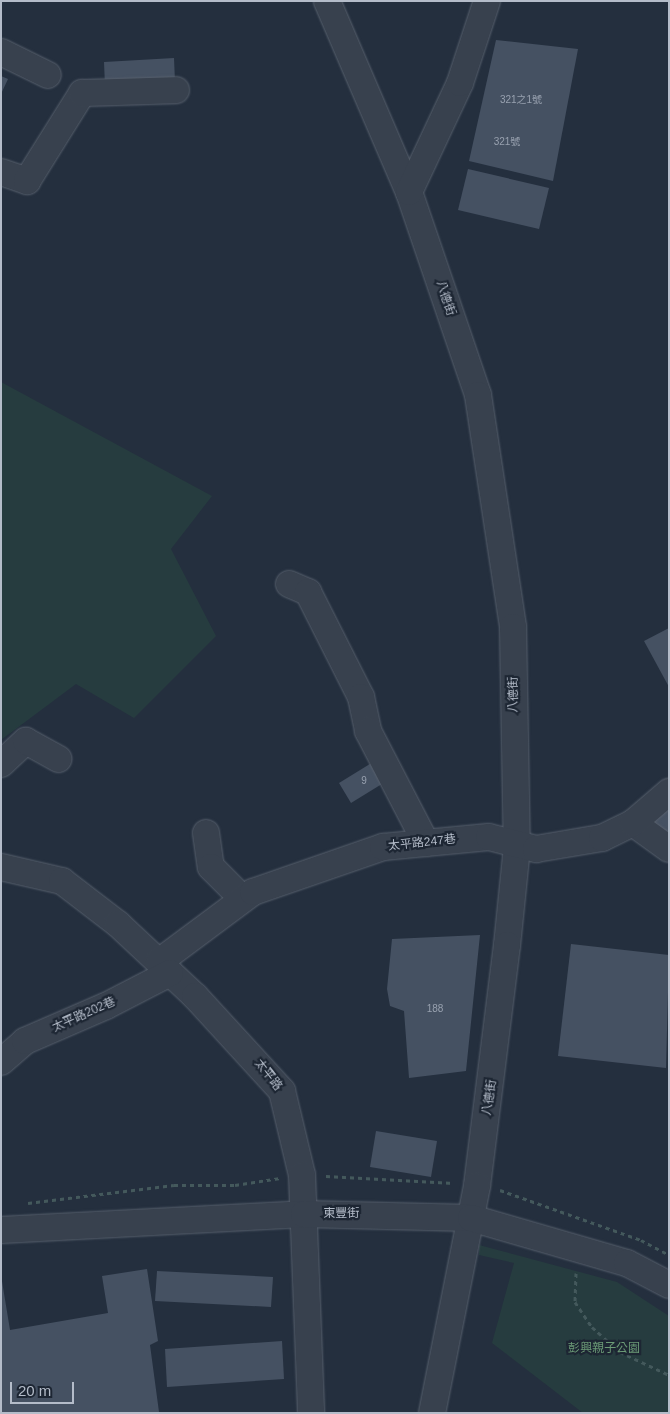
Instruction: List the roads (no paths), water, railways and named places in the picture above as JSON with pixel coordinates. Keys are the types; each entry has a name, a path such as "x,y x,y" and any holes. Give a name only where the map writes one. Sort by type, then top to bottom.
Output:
{"street":[{"name":"八德街","path":"327,1 409,192 478,395 513,627 517,846 490,1096 471,1218 432,1413"},
{"path":"409,192 460,83 488,1"},
{"path":"1,52 48,76"},
{"path":"1,172 27,181 82,93 176,90"},
{"path":"289,584 308,592 362,697 368,731 426,843"},
{"path":"1,764 26,741 58,759"},
{"name":"太平路247巷","path":"165,968 253,892 383,847 489,837 517,846 536,848 602,838 633,823 669,792"},
{"path":"633,823 669,849"},
{"path":"206,833 211,867 243,899"},
{"name":"太平路","path":"1,867 62,882 118,924 252,1054 282,1091 302,1175 311,1413"},
{"name":"太平路202巷","path":"1,1062 25,1040 106,1006 165,968"},
{"name":"東豐街","path":"1,1230 304,1214 471,1218 627,1263 669,1284"}],"park label":[{"name":"彭興親子公園","path":"604,1349"}]}
